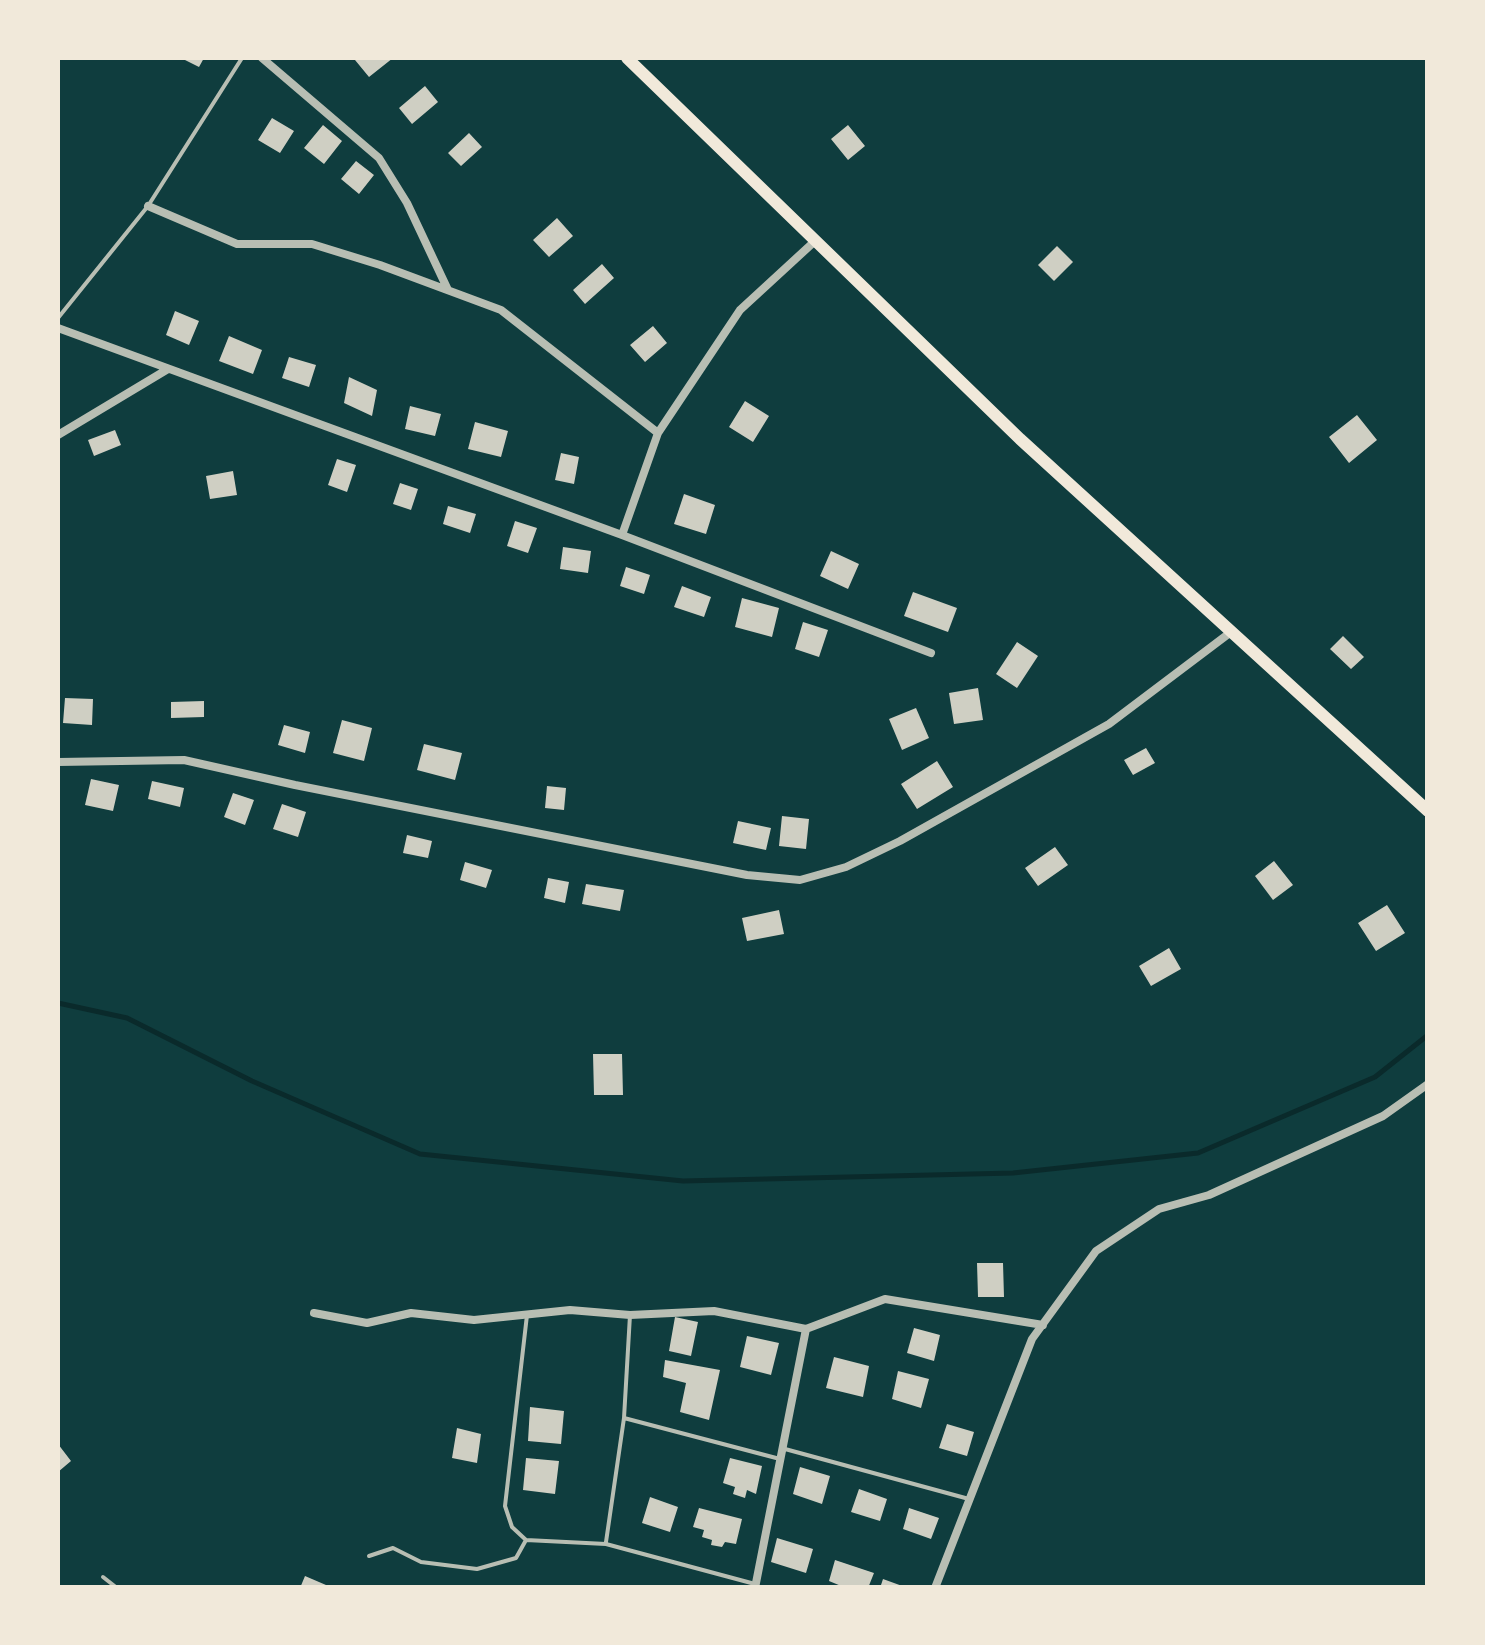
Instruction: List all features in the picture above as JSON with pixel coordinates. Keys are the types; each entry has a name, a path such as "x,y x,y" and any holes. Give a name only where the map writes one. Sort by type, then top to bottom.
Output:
{"main road":[{"path":"627,58 1020,439 1428,811"}],"street":[{"path":"262,58 379,158 407,203 448,290"},
{"path":"148,206 237,244 312,244 502,310 658,433"},
{"path":"622,534 658,433 740,310 815,241"},
{"path":"58,328 622,534 931,652"},
{"path":"58,435 168,370"},
{"path":"58,762 184,760 295,786 746,875 800,880 846,867 900,841 1110,724 1231,632"},
{"path":"935,1588 1032,1340 1096,1251 1158,1209 1210,1195 1383,1116 1428,1084"},
{"path":"314,1313 367,1324 411,1313 474,1320 570,1310 630,1315 714,1310 806,1329 885,1299 1043,1324"},
{"path":"755,1586 806,1329"}],"lane":[{"path":"58,318 148,206 242,58"},
{"path":"528,1315 505,1506 512,1527 526,1540 606,1544 755,1586"},
{"path":"606,1544 624,1418 630,1315"},
{"path":"624,1418 780,1460"},
{"path":"782,1448 969,1499"},
{"path":"369,1556 393,1548 421,1562 477,1569 516,1558 526,1540"},
{"path":"102,1577 117,1588"}],"building":[{"path":"181,58 204,58 199,67"},
{"path":"393,58 369,77 355,60"},
{"path":"425,86 438,102 412,124 399,108"},
{"path":"272,118 294,131 280,153 258,140"},
{"path":"323,125 342,141 324,164 304,148"},
{"path":"848,125 865,146 848,160 831,139"},
{"path":"469,133 482,147 461,166 448,153"},
{"path":"356,161 374,175 359,194 341,179"},
{"path":"557,218 573,236 549,257 533,240"},
{"path":"1057,246 1073,262 1054,281 1038,265"},
{"path":"602,264 614,278 585,304 573,290"},
{"path":"175,311 199,321 189,345 166,335"},
{"path":"653,326 667,343 645,362 630,345"},
{"path":"229,336 262,350 253,374 219,361"},
{"path":"289,357 316,365 309,387 282,378"},
{"path":"349,377 377,390 372,416 344,403"},
{"path":"745,401 769,416 753,442 729,427"},
{"path":"410,406 441,414 435,436 405,429"},
{"path":"1357,415 1377,440 1349,463 1329,437"},
{"path":"475,422 508,431 501,457 468,449"},
{"path":"115,430 121,445 94,456 88,440"},
{"path":"561,453 579,457 574,484 555,480"},
{"path":"337,459 356,465 347,492 328,485"},
{"path":"233,471 237,495 210,499 206,476"},
{"path":"400,483 418,489 411,510 393,504"},
{"path":"684,494 715,505 706,534 674,524"},
{"path":"448,506 476,514 470,533 443,524"},
{"path":"515,521 537,528 528,553 507,546"},
{"path":"563,547 591,551 588,573 560,569"},
{"path":"831,551 859,564 848,589 820,576"},
{"path":"626,567 650,575 644,594 620,586"},
{"path":"682,586 711,597 704,617 674,607"},
{"path":"913,592 957,608 948,632 904,616"},
{"path":"742,598 779,608 772,637 735,627"},
{"path":"803,622 828,630 819,657 795,649"},
{"path":"1343,636 1364,657 1351,669 1330,649"},
{"path":"1017,642 1038,656 1017,688 996,674"},
{"path":"978,688 983,720 954,724 949,693"},
{"path":"65,698 93,699 92,725 63,723"},
{"path":"204,701 204,717 171,718 171,702"},
{"path":"916,708 929,738 902,750 889,719"},
{"path":"342,720 372,728 364,761 333,753"},
{"path":"284,725 310,732 305,753 278,745"},
{"path":"424,744 462,753 455,780 417,770"},
{"path":"1146,748 1155,763 1133,775 1124,760"},
{"path":"937,761 953,787 917,809 901,784"},
{"path":"91,779 119,785 113,811 85,805"},
{"path":"152,781 184,788 180,807 148,799"},
{"path":"547,786 566,788 564,810 545,808"},
{"path":"233,793 254,800 245,825 224,817"},
{"path":"282,804 306,812 298,837 273,829"},
{"path":"782,816 809,819 806,849 779,846"},
{"path":"738,821 771,828 766,850 733,843"},
{"path":"407,835 432,841 428,858 403,853"},
{"path":"1055,847 1068,865 1038,886 1025,868"},
{"path":"1274,861 1293,885 1273,900 1255,876"},
{"path":"465,862 492,870 486,888 460,880"},
{"path":"548,878 569,882 565,903 544,898"},
{"path":"586,884 624,890 620,911 582,904"},
{"path":"1387,905 1405,933 1376,951 1358,923"},
{"path":"779,910 784,934 747,941 742,918"},
{"path":"1169,948 1181,969 1151,986 1139,966"},
{"path":"593,1054 622,1054 623,1095 594,1095"},
{"path":"977,1263 1003,1263 1004,1297 978,1297"},
{"path":"675,1317 698,1322 691,1356 669,1351"},
{"path":"914,1328 940,1335 934,1361 907,1353"},
{"path":"747,1336 779,1343 771,1375 740,1367"},
{"path":"834,1357 869,1366 863,1397 826,1388"},
{"path":"665,1360 720,1370 709,1420 680,1412 686,1383 663,1377"},
{"path":"898,1371 929,1379 921,1408 892,1399"},
{"path":"530,1407 564,1411 561,1444 528,1441"},
{"path":"947,1424 974,1432 967,1456 939,1448"},
{"path":"457,1428 481,1434 477,1463 452,1458"},
{"path":"58,1444 71,1461 58,1472"},
{"path":"526,1458 559,1461 555,1494 523,1490"},
{"path":"730,1458 762,1466 756,1494 747,1490 745,1498 733,1494 735,1487 723,1483"},
{"path":"800,1467 830,1476 822,1504 793,1494"},
{"path":"859,1489 887,1499 880,1521 851,1512"},
{"path":"650,1497 678,1507 670,1532 642,1523"},
{"path":"699,1508 742,1519 736,1544 711,1545 712,1540 702,1537 704,1530 693,1527"},
{"path":"909,1508 939,1518 931,1539 903,1529"},
{"path":"777,1538 813,1549 806,1573 771,1562"},
{"path":"835,1560 874,1573 868,1588 846,1588 829,1581"},
{"path":"305,1576 326,1585 325,1588 300,1588"},
{"path":"883,1579 905,1587 905,1588 880,1588"}],"waterway":[{"path":"58,1003 127,1018 252,1081 420,1154 683,1181 1013,1173 1198,1153 1375,1077 1428,1035"}]}
